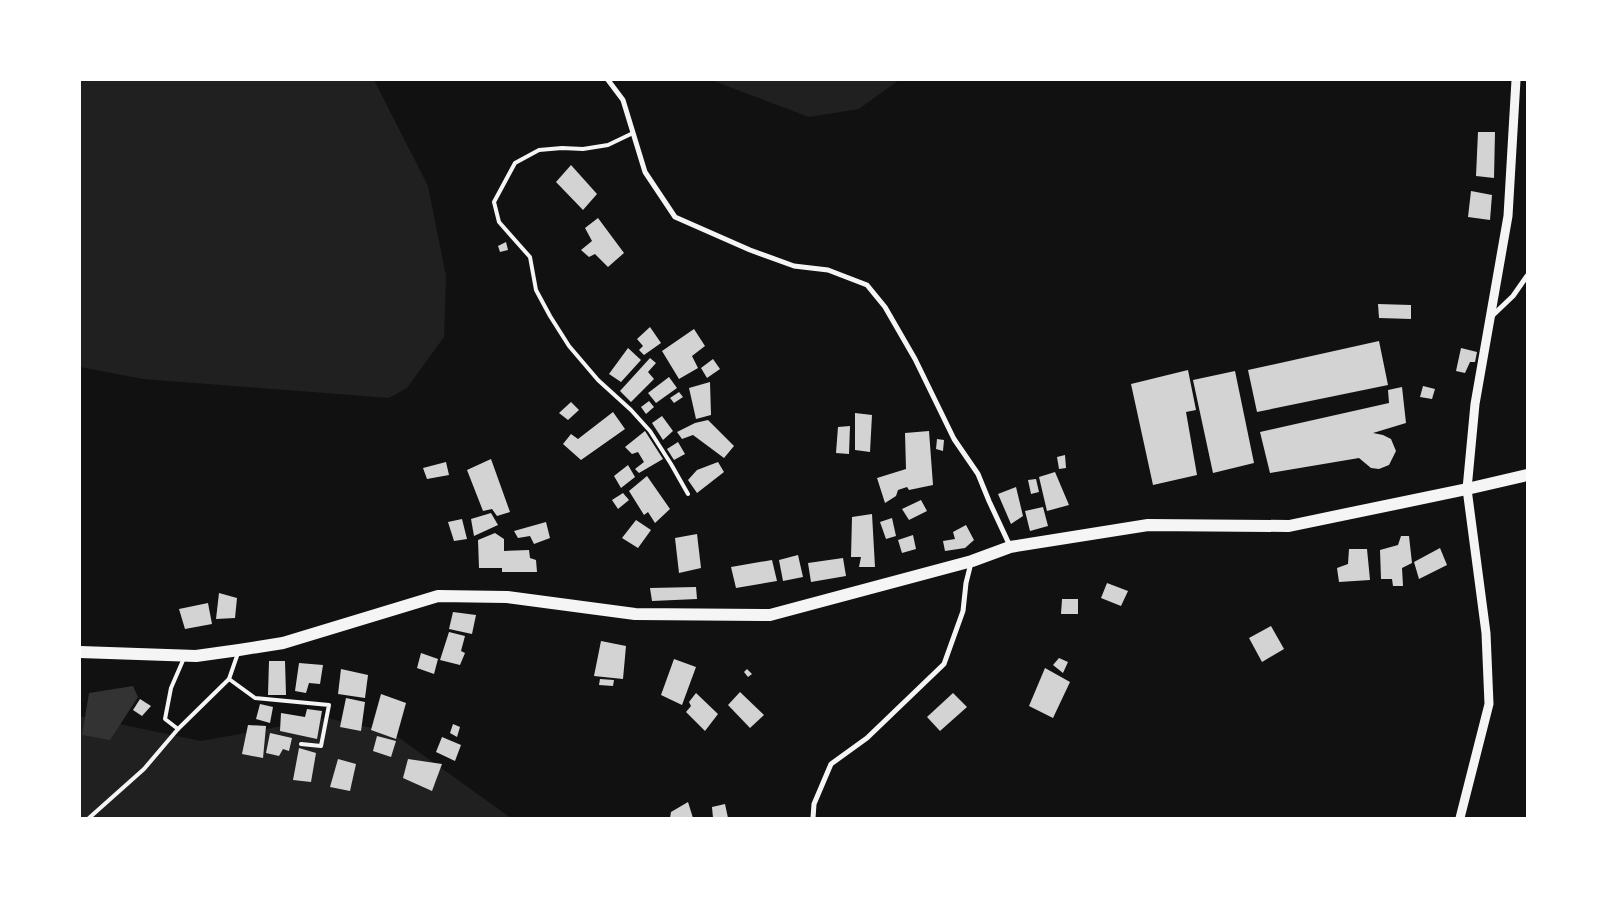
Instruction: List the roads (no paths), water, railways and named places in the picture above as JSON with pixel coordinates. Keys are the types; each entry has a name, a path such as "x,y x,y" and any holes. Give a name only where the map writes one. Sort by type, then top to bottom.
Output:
{"main road":[{"path":"80,652 196,656 239,650 283,643 438,596 507,597 635,614 770,615 972,561 1010,547 1148,525 1289,526 1527,475"}],"street":[{"path":"608,80 623,100 644,172 675,217 776,260 794,266 828,270 867,285 885,307 915,359 954,439 978,474 1010,547"},
{"path":"1460,818 1489,704 1486,633 1467,489 1475,404 1508,216 1516,80"},
{"path":"1489,319 1512,296 1527,276"},
{"path":"813,818 814,804 831,764 867,738 944,664 963,611 966,583 972,561"}],"lane":[{"path":"632,133 608,145 583,149 539,150 516,163 494,202 499,222 530,257 536,290 569,346 598,380 650,431 688,494"},
{"path":"89,818 144,770 178,729 229,679 239,650"},
{"path":"178,729 165,719 172,688 185,656"},
{"path":"229,679 255,698 329,705 321,746 301,744"}]}
